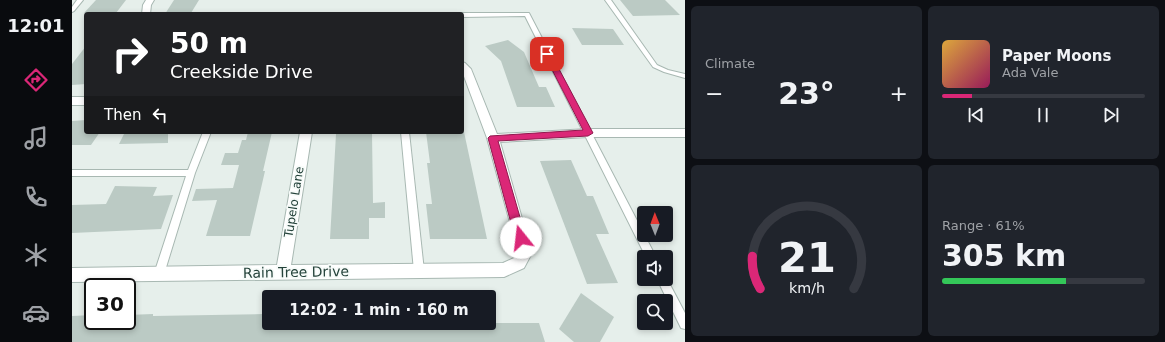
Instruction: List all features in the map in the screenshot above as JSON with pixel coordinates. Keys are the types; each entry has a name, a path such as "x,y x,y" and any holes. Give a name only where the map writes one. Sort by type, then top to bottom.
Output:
{"street":[{"path":"146,12 147,5 150,0"},
{"path":"464,67 493,138 588,133 685,133"},
{"path":"72,101 84,101"},
{"name":"Tupelo Lane","path":"283,273 306,134"},
{"name":"Rain Tree Drive","path":"72,275 504,270 519,264 525,253 493,138"}],"lane":[{"path":"72,10 80,0"},
{"path":"608,0 655,66 666,71 685,76"},
{"path":"464,15 527,14 647,250"},
{"path":"159,274 191,173 206,134"},
{"path":"405,134 419,270"},
{"path":"72,173 191,173"},
{"path":"666,286 685,324"}],"building":[{"path":"96,0 126,0 117,12 85,12"},
{"path":"174,0 199,0 192,12 166,12"},
{"path":"620,0 665,0 680,15 633,16"},
{"path":"572,28 613,29 624,45 582,45"},
{"path":"508,40 524,52 539,87 546,87 555,107 517,107 501,61 485,46"},
{"path":"84,49 84,84 72,85 72,64"},
{"path":"84,120 84,134 99,134 91,145 72,145 72,121"},
{"path":"464,132 487,239 430,239 426,204 432,204 427,163 430,163 426,134 464,134"},
{"path":"124,134 168,134 168,143 119,144"},
{"path":"248,134 272,134 263,171 265,171 250,236 206,236 217,200 192,201 196,189 233,188 239,165 221,165 225,153 238,153 242,140 246,140"},
{"path":"336,134 372,134 373,203 385,202 385,218 369,218 369,239 330,239"},
{"path":"571,160 587,196 593,196 609,234 596,234 618,283 587,284 540,161"},
{"path":"115,186 157,187 153,196 173,195 161,229 72,233 72,205 106,204"},
{"path":"581,293 614,317 600,342 574,342 559,329"},
{"path":"153,314 153,316 262,314 262,330 496,330 496,323 539,323 545,342 72,342 72,316 84,315 84,330 136,330 136,315"}],"route":[{"path":"521,238 493,138 588,133 547,54"}]}
